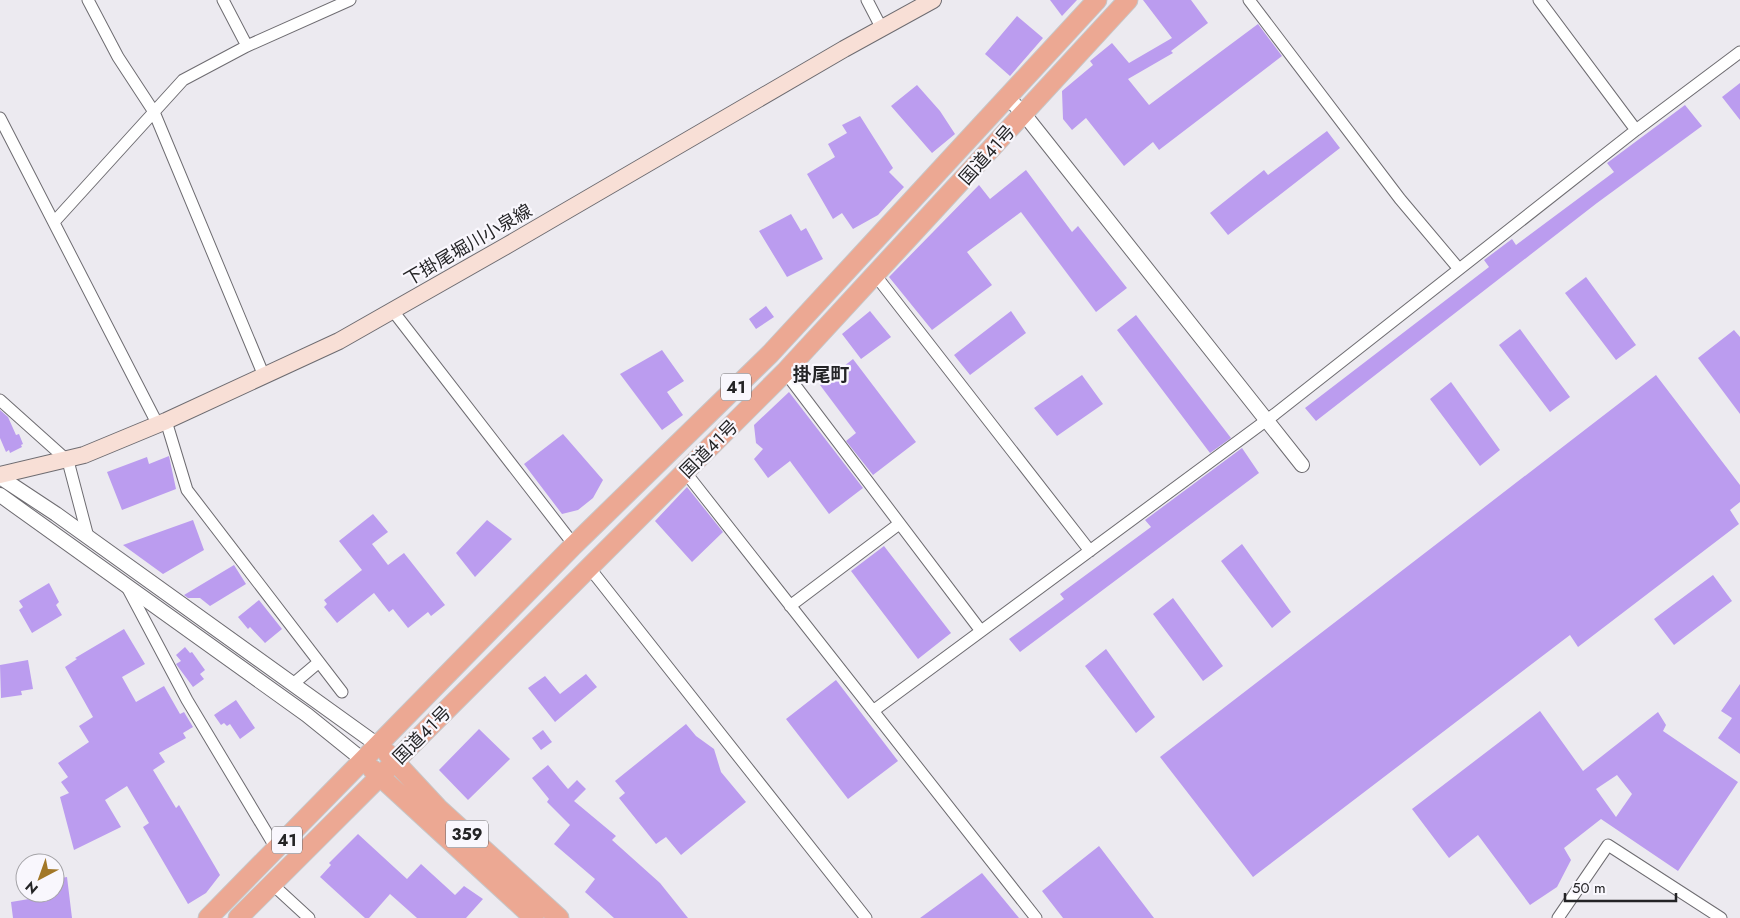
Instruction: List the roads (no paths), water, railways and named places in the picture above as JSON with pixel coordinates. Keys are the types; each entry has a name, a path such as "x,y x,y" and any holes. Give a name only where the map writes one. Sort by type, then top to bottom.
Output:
{"highway":[{"name":"国道41号","path":"364,762 574,545 770,354 1097,0"},
{"name":"国道41号","path":"380,778 588,566 686,473 785,372 876,276 1128,0"},
{"name":"359","path":"379,746 438,808 559,918"},
{"name":"359","path":"364,762 534,918"},
{"name":"41","path":"208,918 364,762"},
{"name":"41","path":"238,918 380,778"}],"main road":[{"name":"下掛尾堀川小泉線","path":"0,476 68,460 162,423 339,341 881,27 933,0"}],"street":[{"path":"88,0 118,57 154,112 264,376"},
{"path":"223,0 247,46"},
{"path":"54,222 183,80 247,46 350,0"},
{"path":"867,0 881,27"},
{"path":"1249,0 1400,199 1460,269"},
{"path":"1539,0 1636,130"},
{"path":"873,711 1268,420 1636,130 1740,52"},
{"path":"1007,97 1024,114 1302,465"},
{"path":"0,118 162,423 187,490 342,692"},
{"path":"876,276 1090,551"},
{"path":"393,311 574,545"},
{"path":"785,372 981,631"},
{"path":"0,400 68,460 88,537"},
{"path":"686,473 1036,918"},
{"path":"0,476 379,746"},
{"path":"0,495 307,715 364,762"},
{"path":"790,606 899,524"},
{"path":"588,566 866,918"},
{"path":"127,587 187,700 277,850"},
{"path":"293,684 319,662"},
{"path":"1558,918 1608,844 1721,918"},
{"path":"272,884 309,918"}],"district":[{"name":"掛尾町","path":"821,374"}]}
